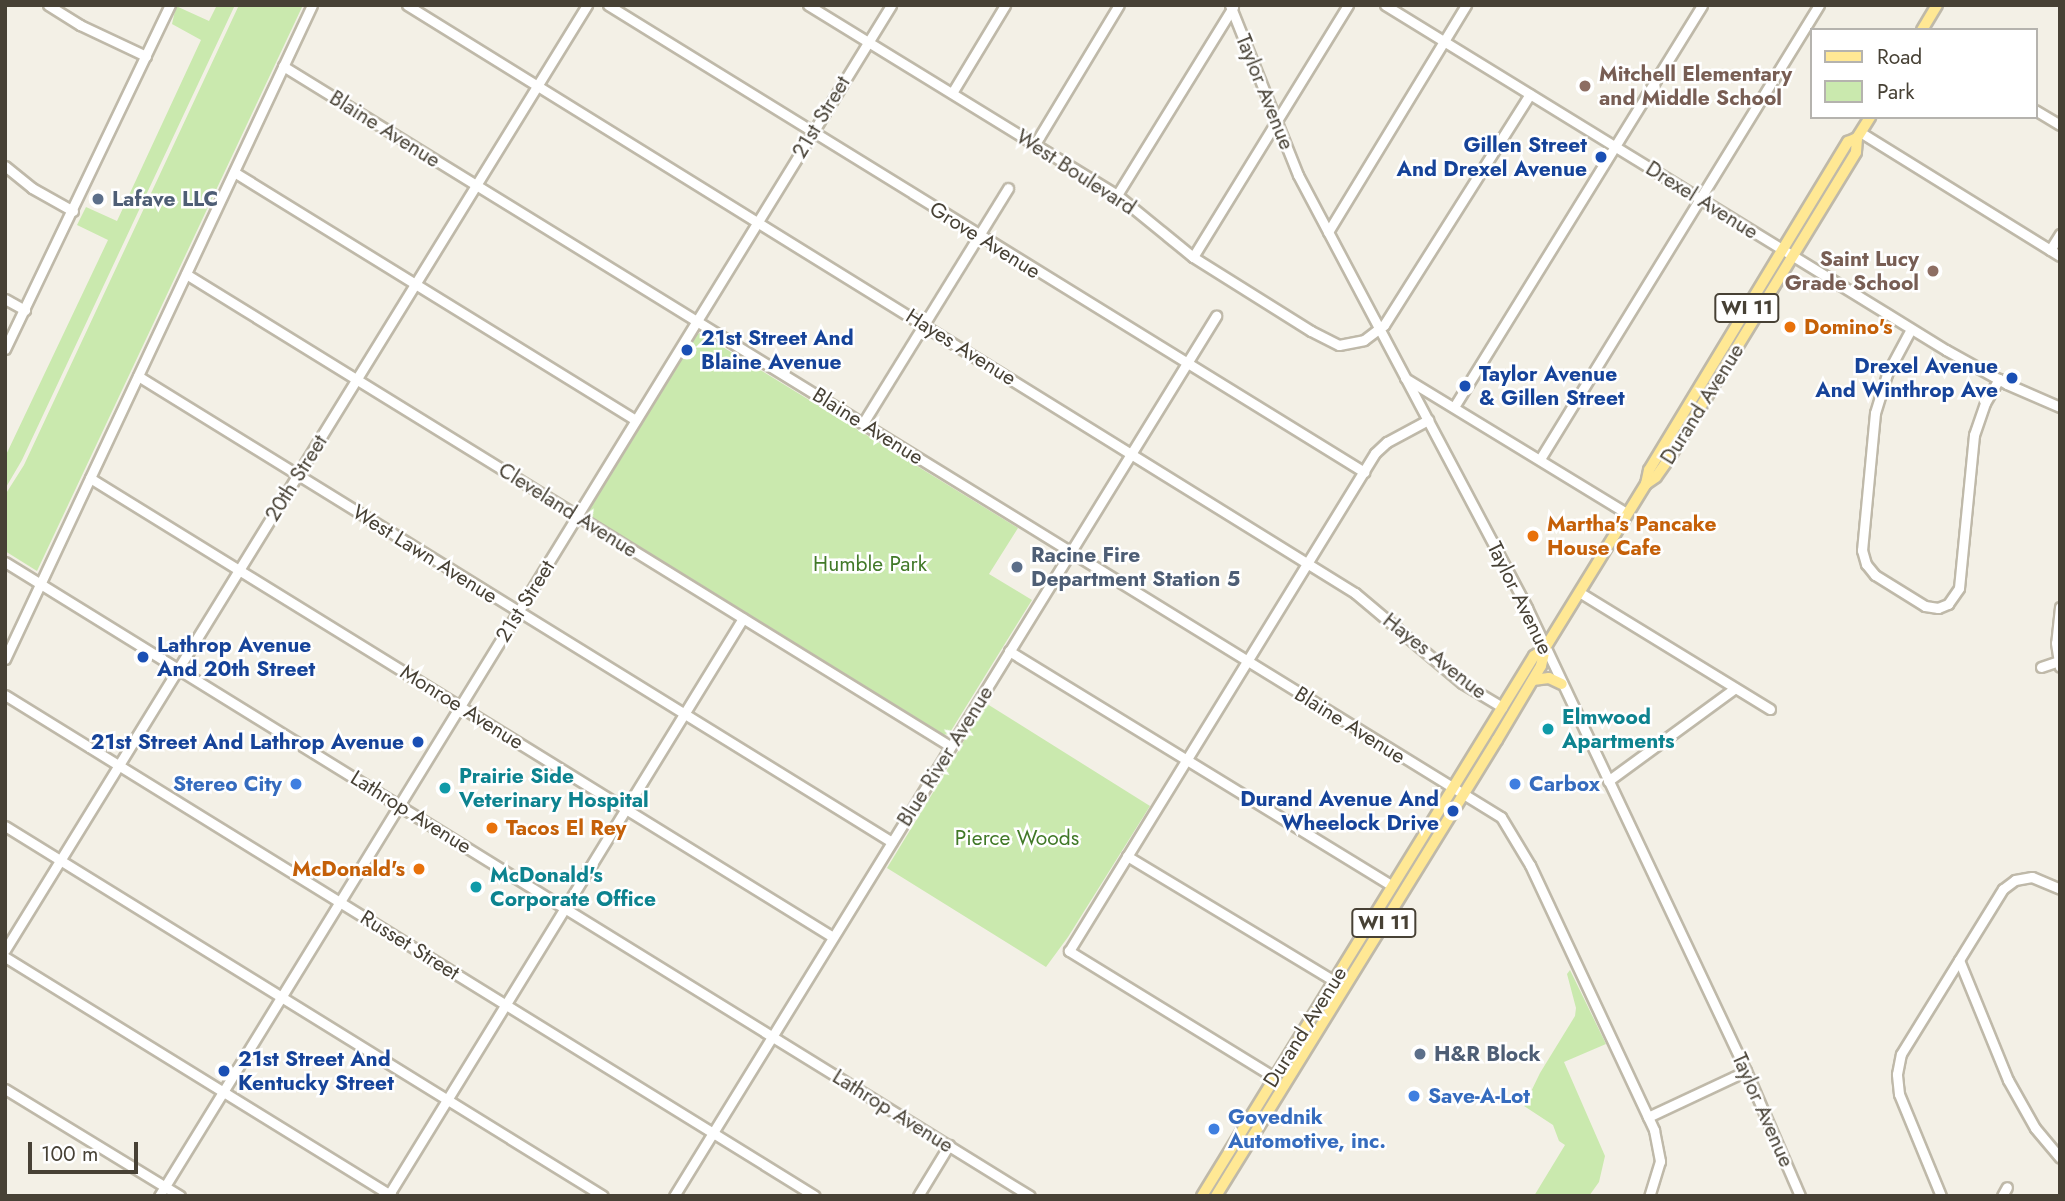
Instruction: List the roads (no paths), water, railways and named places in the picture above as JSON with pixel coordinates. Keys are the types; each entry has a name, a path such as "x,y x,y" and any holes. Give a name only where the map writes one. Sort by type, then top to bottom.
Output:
{"main road":[{"path":"1923,28 1937,5"},
{"name":"Durand Avenue","path":"1216,1196 1533,680 1541,666 1545,648 1626,513 1646,484 1656,477 1670,457 1787,253 1857,149 1859,135 1869,119"},
{"name":"Durand Avenue","path":"1202,1196 1502,707 1534,656 1545,648"},
{"path":"1533,680 1549,678 1562,684"}],"street":[{"path":"48,5 80,25 146,56"},
{"path":"5,349 74,211 170,5"},
{"path":"5,659 312,5"},
{"name":"Hayes Avenue","path":"407,5 1356,593 1462,683 1502,707"},
{"name":"20th Street","path":"5,950 587,5"},
{"name":"Grove Avenue","path":"608,5 976,235 1364,472"},
{"name":"West Boulevard","path":"808,5 1117,195 1193,257 1330,342 1352,344 1378,331"},
{"name":"21st Street","path":"159,1196 891,5"},
{"path":"952,93 1005,5"},
{"path":"1035,144 1119,5"},
{"path":"1193,257 1348,5"},
{"name":"Drexel Avenue","path":"1385,5 1911,329 1999,379 2060,407"},
{"path":"1328,232 1466,5"},
{"path":"1454,407 1702,5"},
{"path":"1540,459 1819,5"},
{"path":"1117,195 1232,6"},
{"name":"Taylor Avenue","path":"1232,6 1298,175 1378,331 1500,555 1746,1071 1800,1196"},
{"name":"Blaine Avenue","path":"283,66 1501,817 1515,837 1658,1142 1660,1161 1649,1196"},
{"path":"1378,331 1530,94"},
{"path":"2037,111 2060,125"},
{"path":"1859,135 2060,256"},
{"path":"5,166 32,188 74,211"},
{"path":"233,172 636,420"},
{"path":"863,423 1007,188"},
{"path":"2050,250 2060,234"},
{"name":"Cleveland Avenue","path":"186,274 950,746"},
{"path":"5,299 24,310"},
{"name":"Blue River Avenue","path":"674,1196 1216,316"},
{"path":"1911,329 1887,374 1875,413 1862,550 1871,571 1921,604 1938,608 1951,602 1959,588 1974,435 1985,403 1999,379"},
{"name":"West Lawn Avenue","path":"138,376 892,842"},
{"path":"1404,377 1626,513"},
{"path":"1274,1077 1069,951 1364,472 1381,447 1428,420"},
{"name":"Monroe Avenue","path":"90,478 833,937"},
{"name":"Lathrop Avenue","path":"5,562 1030,1196"},
{"path":"1579,592 1770,709"},
{"path":"2041,667 2059,664 2060,607"},
{"path":"5,957 389,1195 743,618"},
{"path":"1009,651 1392,886"},
{"path":"1608,781 1735,688"},
{"name":"Russet Street","path":"5,695 815,1196"},
{"path":"5,826 603,1196"},
{"path":"1127,856 1334,981"},
{"path":"1941,1196 1899,1094 1896,1074 1905,1048 2003,889 2015,880 2040,878 2060,889"},
{"path":"1959,960 2008,1080 2035,1128 2060,1158"},
{"path":"1648,1117 1746,1071"},
{"path":"5,1089 180,1196"},
{"path":"918,1196 949,1145"}],"place":[{"name":"Mitchell Elementary and Middle School","path":"1585,86"},
{"name":"Gillen Street And Drexel Avenue","path":"1601,157"},
{"name":"Lafave LLC","path":"98,199"},
{"name":"Saint Lucy Grade School","path":"1933,271"},
{"name":"Domino's","path":"1790,327"},
{"name":"21st Street And Blaine Avenue","path":"687,350"},
{"name":"Drexel Avenue And Winthrop Ave","path":"2012,378"},
{"name":"Taylor Avenue & Gillen Street","path":"1465,386"},
{"name":"Martha's Pancake House Cafe","path":"1533,536"},
{"name":"Racine Fire Department Station 5","path":"1017,567"},
{"name":"Lathrop Avenue And 20th Street","path":"143,657"},
{"name":"Elmwood Apartments","path":"1548,729"},
{"name":"21st Street And Lathrop Avenue","path":"418,742"},
{"name":"Stereo City","path":"296,784"},
{"name":"Carbox","path":"1515,784"},
{"name":"Prairie Side Veterinary Hospital","path":"445,788"},
{"name":"Durand Avenue And Wheelock Drive","path":"1453,811"},
{"name":"Tacos El Rey","path":"492,828"},
{"name":"McDonald's","path":"419,869"},
{"name":"McDonald's Corporate Office","path":"476,887"},
{"name":"H&R Block","path":"1420,1054"},
{"name":"21st Street And Kentucky Street","path":"224,1071"},
{"name":"Save-A-Lot","path":"1414,1096"},
{"name":"Govednik Automotive, inc.","path":"1214,1129"}],"park label":[{"name":"Humble Park","path":"870,564"},
{"name":"Pierce Woods","path":"1017,838"}]}
